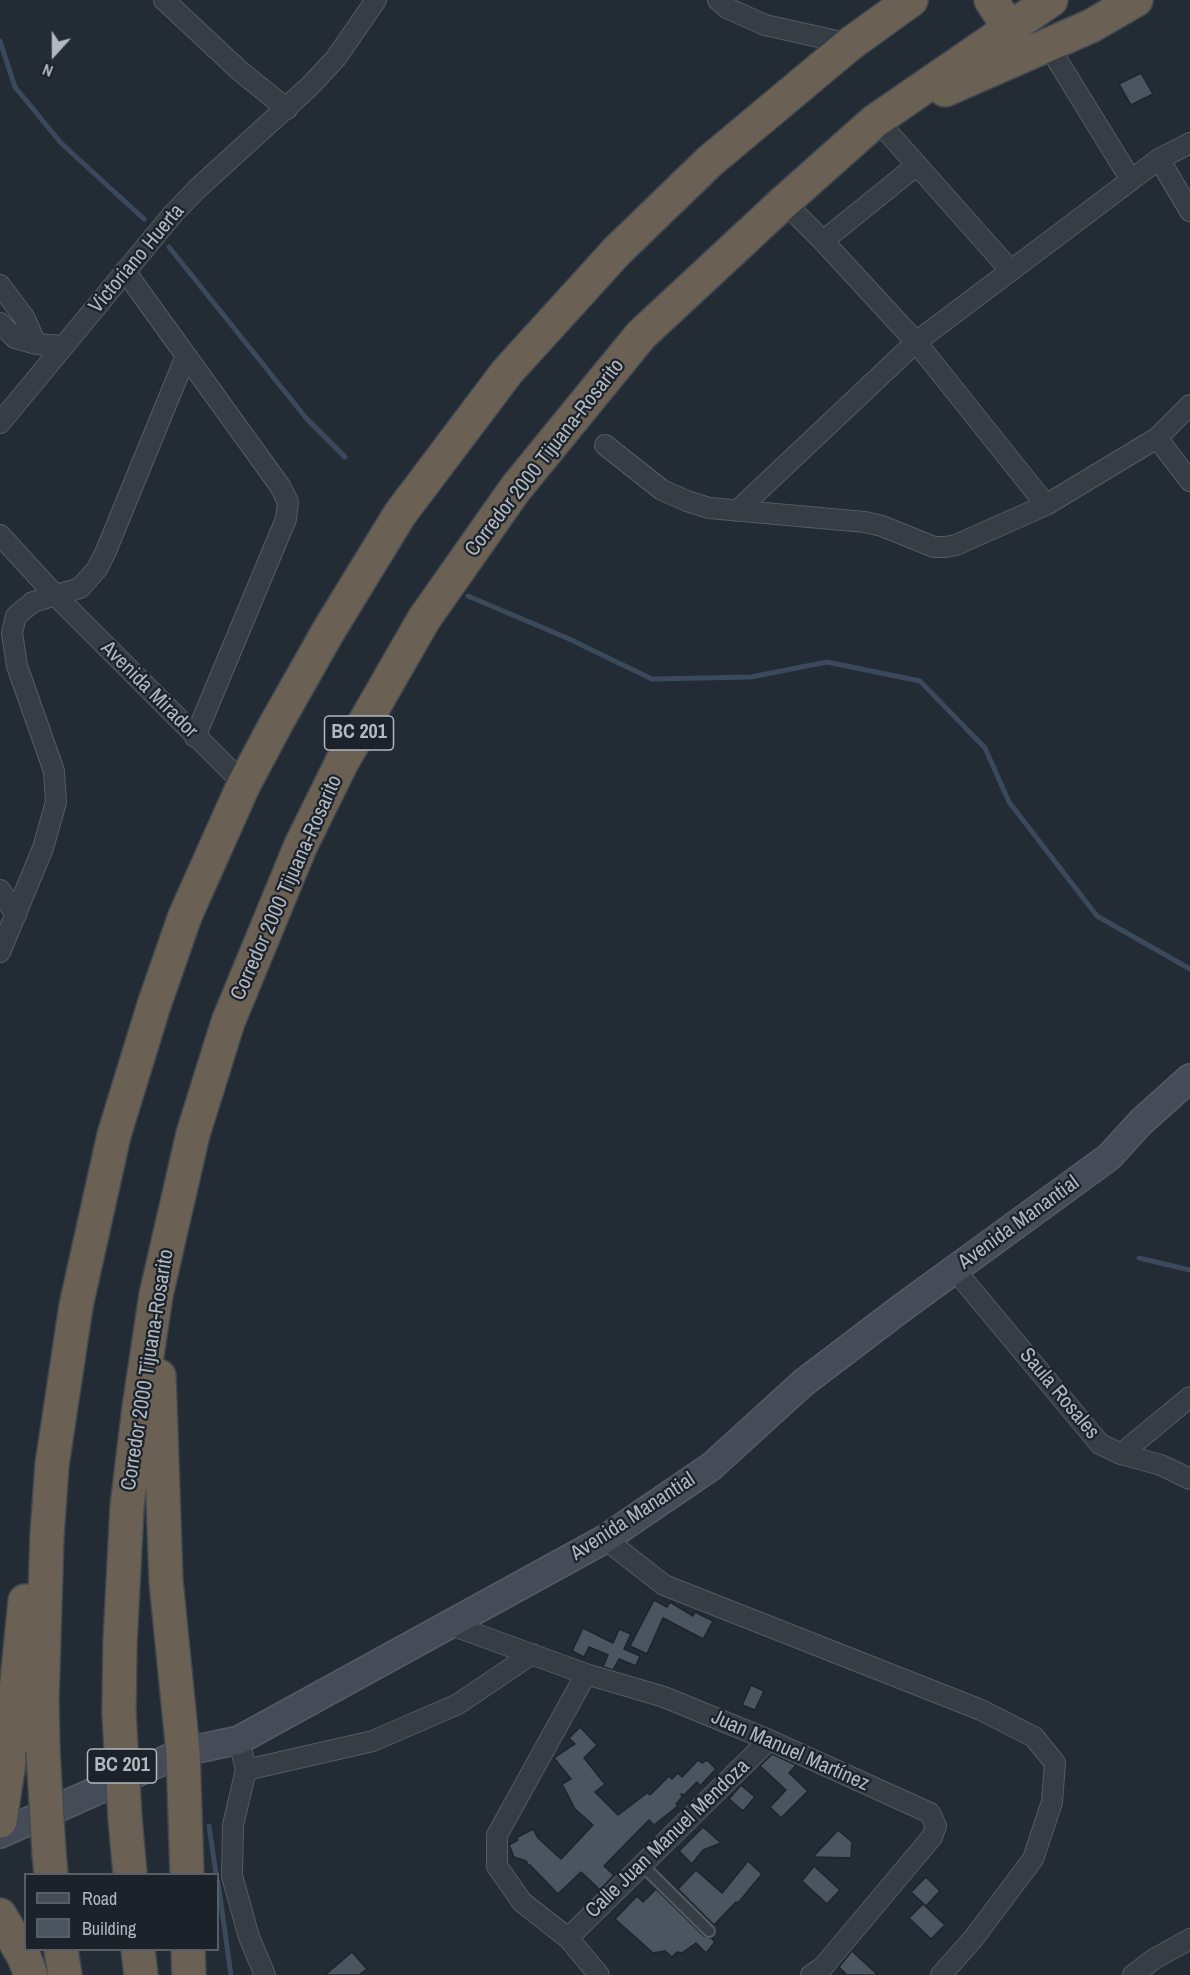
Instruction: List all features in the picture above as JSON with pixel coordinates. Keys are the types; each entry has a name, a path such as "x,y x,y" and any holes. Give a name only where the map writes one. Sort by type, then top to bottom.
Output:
{"highway":[{"path":"0,1821 9,1762 28,1572 52,1464 76,1306 114,1135 154,1005 185,916 244,784 329,630 400,514 507,372 618,251 710,161 850,44 910,0"},
{"path":"991,0 1009,28"},
{"name":"Corredor 2000 Tijuana-Rosarito","path":"130,1873 119,1713 120,1643 127,1507 156,1295 193,1134 228,1023 301,845 342,762 424,619 516,488 641,335 784,202 876,121 1052,0"},
{"path":"876,121 1091,26 1136,0"},
{"path":"156,1295 166,1581 183,1752 187,1873"},
{"path":"50,1864 42,1700 52,1464"},
{"path":"0,1915 24,1957 31,1975"},
{"path":"61,1951 65,1975"},
{"path":"138,1951 141,1975"},
{"path":"188,1951 189,1975"}],"main road":[{"name":"Avenida Manantial","path":"0,1834 183,1752 238,1740 605,1539 712,1466 803,1383 1109,1157 1141,1122 1190,1078"}],"street":[{"path":"164,0 240,71 287,109"},
{"name":"Victoriano Huerta","path":"0,423 125,271 197,189 287,109 336,58 376,0"},
{"path":"718,0 726,8 765,25 850,44"},
{"path":"1048,45 1131,180"},
{"path":"876,121 1011,270"},
{"path":"737,511 916,342 1131,180 1160,159 1190,143"},
{"path":"1160,159 1190,210"},
{"path":"823,241 916,165"},
{"path":"784,202 916,342 1046,505"},
{"path":"125,271 280,486 288,502 286,519 195,737"},
{"path":"0,285 24,317 36,344"},
{"path":"0,323 15,339 36,344 64,346"},
{"path":"0,952 43,848 56,802 54,771 17,666 12,633 16,616 33,602 80,588 97,569 186,356"},
{"path":"605,445 662,490 709,508 865,522 882,526 934,547 945,547 956,545 1046,505 1157,438 1190,405"},
{"path":"1157,438 1190,481"},
{"path":"0,535 55,595"},
{"name":"Avenida Mirador","path":"55,595 244,784"},
{"path":"0,890 16,915"},
{"name":"Saula Rosales","path":"955,1270 1100,1444 1121,1454 1161,1465 1190,1479"},
{"path":"1121,1454 1190,1397"},
{"path":"605,1539 664,1585 981,1710 1034,1737 1055,1762 1052,1802 1033,1859 973,1939 941,1975"},
{"name":"Juan Manuel Martínez","path":"451,1624 586,1674 664,1696 769,1740 930,1813 936,1826 932,1838 823,1967 811,1975"},
{"path":"246,1770 373,1741 458,1704 532,1654"},
{"path":"586,1674 497,1835 497,1866 522,1902 568,1938 598,1975"},
{"path":"238,1740 246,1770 233,1825 232,1876 249,1937 265,1975"},
{"name":"Calle Juan Manuel Mendoza","path":"568,1938 769,1740"},
{"path":"1133,1975 1154,1959 1190,1939"}],"lane":[{"path":"642,1865 709,1932"}],"building":[{"path":"1141,73 1153,94 1131,105 1119,84"},
{"path":"654,1600 667,1607 670,1602 693,1616 695,1612 713,1621 703,1639 663,1618 647,1654 630,1646"},
{"path":"583,1628 613,1643 619,1629 631,1634 624,1649 640,1656 636,1666 619,1659 613,1670 603,1667 608,1655 589,1647 584,1657 572,1651"},
{"path":"751,1685 764,1691 755,1710 742,1705"},
{"path":"580,1727 597,1745 584,1758 605,1784 595,1792 618,1815 647,1793 650,1795 669,1776 672,1779 678,1773 682,1777 698,1760 702,1763 707,1760 716,1769 700,1786 697,1782 684,1795 681,1794 682,1797 676,1804 678,1806 654,1825 649,1820 604,1866 614,1875 600,1890 581,1872 558,1894 526,1861 514,1857 509,1845 518,1840 516,1838 533,1829 538,1838 561,1859 593,1825 575,1809 562,1784 571,1779 554,1758 575,1744 569,1738"},
{"path":"772,1754 796,1765 789,1773 808,1791 781,1818 770,1807 786,1790 760,1766"},
{"path":"741,1785 755,1797 743,1811 729,1799"},
{"path":"703,1827 721,1843 703,1850 692,1864 679,1851"},
{"path":"838,1830 852,1842 851,1858 813,1857"},
{"path":"748,1861 762,1874 738,1903 736,1902 714,1925 678,1889 696,1870 722,1893"},
{"path":"814,1866 840,1890 827,1904 802,1881"},
{"path":"926,1877 940,1891 926,1906 911,1892"},
{"path":"656,1889 704,1936 715,1942 706,1953 696,1943 672,1957 665,1951 653,1953 615,1919 637,1896 643,1902"},
{"path":"923,1904 945,1925 931,1939 909,1918"},
{"path":"852,1951 878,1975 847,1975 839,1967"},
{"path":"352,1952 367,1969 359,1975 325,1975"}],"waterway":[{"path":"0,41 15,87 61,143 144,219"},
{"path":"169,247 306,418 345,457"},
{"path":"468,596 567,638 652,679 751,677 827,662 920,681 985,748 1009,802 1097,916 1190,969"},
{"path":"1139,1258 1190,1270"},
{"path":"209,1826 216,1873"},
{"path":"219,1889 231,1975"}]}
